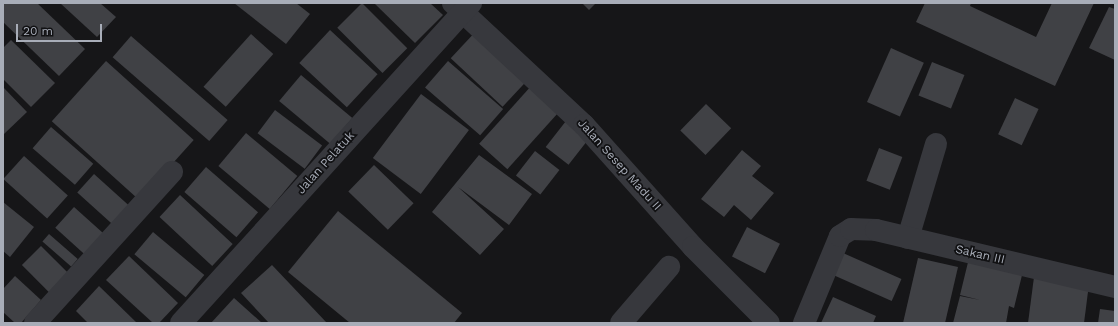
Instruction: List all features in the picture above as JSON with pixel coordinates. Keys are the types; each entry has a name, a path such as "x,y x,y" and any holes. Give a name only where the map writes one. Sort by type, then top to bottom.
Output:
{"street":[{"name":"Jalan Pelatuk","path":"181,323 463,6"},
{"name":"Jalan Sesep Madu II","path":"463,6 584,125 693,247 769,323"},
{"path":"908,238 936,144"},
{"path":"35,323 172,172"},
{"name":"Sakan III","path":"804,323 844,232 864,228 1115,287"},
{"path":"621,323 669,267"}],"building":[{"path":"3,3 37,3 85,49 59,76 3,22"},
{"path":"60,3 100,3 116,17 97,37"},
{"path":"234,3 296,3 310,14 286,44"},
{"path":"362,3 407,48 383,73 337,28"},
{"path":"374,3 430,3 443,15 415,43"},
{"path":"582,3 596,3 589,10"},
{"path":"925,3 971,3 970,6 1036,37 1052,3 1094,3 1055,86 916,22"},
{"path":"1109,7 1115,9 1115,60 1089,48"},
{"path":"478,29 530,77 503,107 451,58"},
{"path":"330,30 378,74 347,107 299,63"},
{"path":"251,34 273,54 226,107 203,87"},
{"path":"131,36 228,120 209,141 113,57"},
{"path":"11,40 55,83 31,107 3,79 3,48"},
{"path":"891,48 924,63 900,117 867,102"},
{"path":"106,61 194,140 139,200 52,121"},
{"path":"448,61 503,109 480,135 425,87"},
{"path":"932,62 964,75 951,108 919,95"},
{"path":"301,75 352,118 330,144 279,101"},
{"path":"532,85 560,110 507,169 479,144"},
{"path":"3,87 27,112 4,134 3,133"},
{"path":"421,94 469,130 421,194 373,158"},
{"path":"1015,98 1039,109 1022,145 998,134"},
{"path":"706,104 731,128 705,155 680,131"},
{"path":"275,110 322,146 305,169 258,133"},
{"path":"566,121 589,139 569,165 546,147"},
{"path":"51,127 93,164 75,185 33,148"},
{"path":"246,133 297,176 270,209 218,166"},
{"path":"879,148 902,157 890,190 866,181"},
{"path":"742,150 761,166 752,176 774,193 751,220 734,205 724,217 701,199"},
{"path":"535,151 559,170 540,195 516,175"},
{"path":"479,155 532,194 509,225 458,187 504,229 480,255 432,212"},
{"path":"24,156 68,195 47,219 3,179"},
{"path":"374,165 414,203 388,230 348,192"},
{"path":"206,167 258,212 236,237 184,192"},
{"path":"94,174 129,205 112,224 77,193"},
{"path":"180,195 233,244 212,266 160,217"},
{"path":"3,202 34,227 10,257 3,251"},
{"path":"74,207 105,235 86,256 55,228"},
{"path":"338,211 462,313 454,323 350,323 288,272"},
{"path":"747,227 780,244 765,273 732,256"},
{"path":"153,232 204,275 186,297 134,254"},
{"path":"49,234 78,259 71,266 42,242"},
{"path":"41,246 68,273 49,292 22,265"},
{"path":"843,253 901,279 892,301 833,275"},
{"path":"970,254 1024,267 1014,308 1009,306 1006,323 953,323 960,296 980,300 960,295"},
{"path":"129,256 178,303 159,323 153,323 106,280"},
{"path":"918,258 958,267 945,323 903,323"},
{"path":"272,265 327,323 269,323 241,293"},
{"path":"15,276 41,300 21,323 15,323 3,312 3,289"},
{"path":"1034,277 1089,284 1084,323 1028,323"},
{"path":"99,286 137,323 88,323 76,311"},
{"path":"833,297 876,316 873,323 821,323"},
{"path":"234,298 262,323 211,323"},
{"path":"1100,309 1115,311 1115,323 1098,323"}]}
